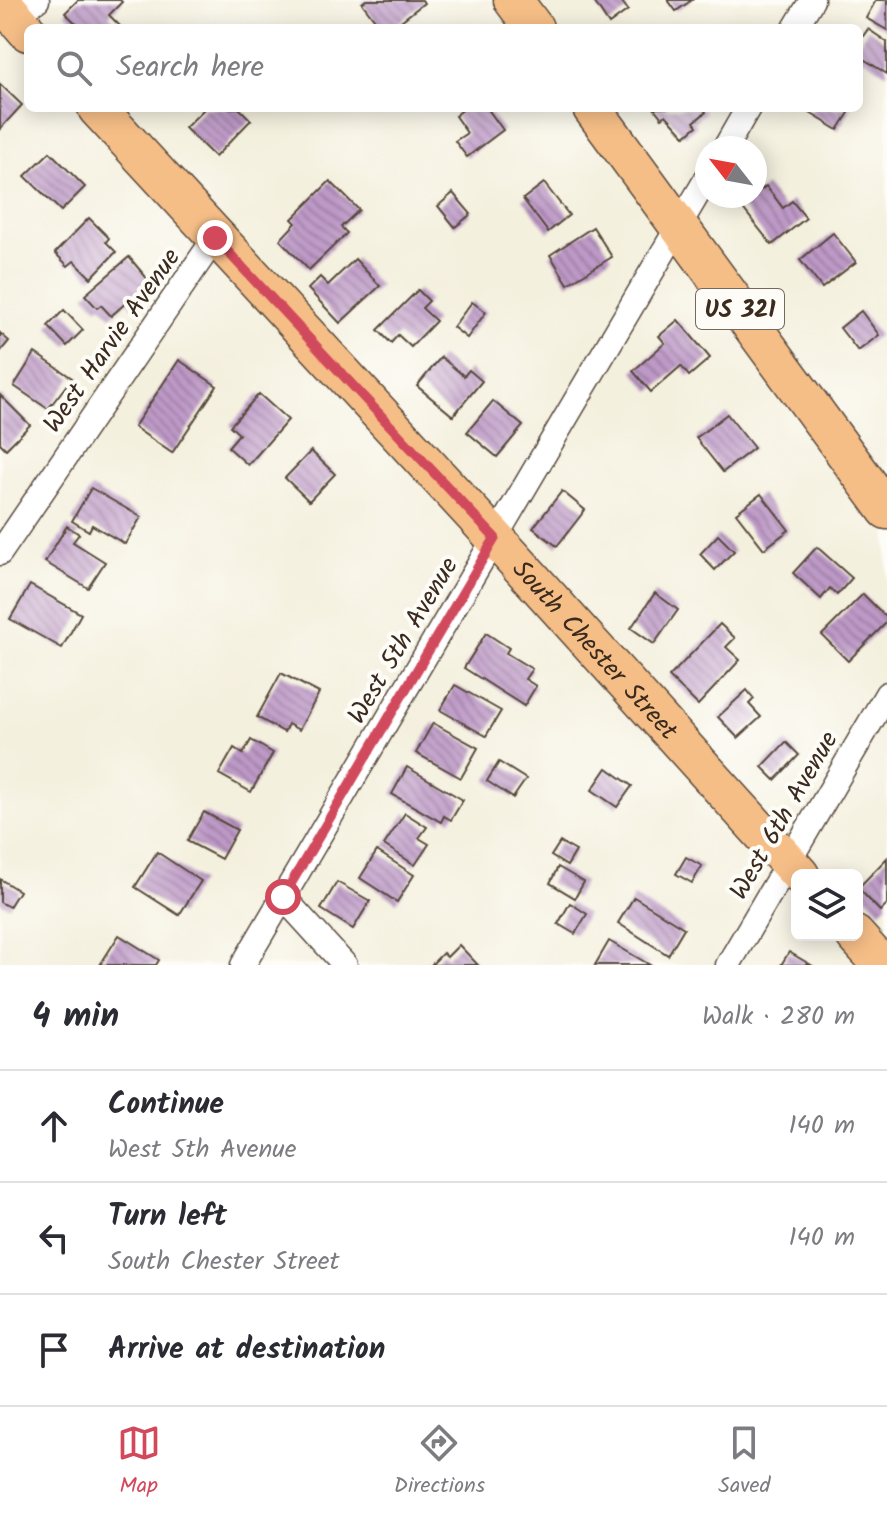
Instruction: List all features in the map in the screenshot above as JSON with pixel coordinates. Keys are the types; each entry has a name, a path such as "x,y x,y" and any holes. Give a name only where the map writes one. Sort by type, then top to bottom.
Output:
{"main road":[{"path":"513,0 531,24"},
{"name":"South Chester Street","path":"101,112 495,538 794,868"},
{"name":"US 321","path":"595,112 887,510"},
{"path":"860,941 882,965"}],"street":[{"path":"797,24 812,0"},
{"path":"732,136 746,112"},
{"name":"West 5th Avenue","path":"243,965 695,199"},
{"name":"West Harvie Avenue","path":"0,553 215,238"},
{"name":"West 6th Avenue","path":"728,965 794,868 887,694"},
{"path":"283,897 345,965"}],"building":[{"path":"78,0 122,2 109,15 118,24 77,24 65,13"},
{"path":"366,0 422,0 424,3 397,24 378,24 362,3"},
{"path":"593,0 625,0 622,2 628,10 609,24"},
{"path":"668,0 692,0 676,11"},
{"path":"876,0 887,0 887,30 866,18"},
{"path":"868,29 887,42 887,74 863,59 863,36"},
{"path":"0,84 22,105 0,129"},
{"path":"201,112 243,112 251,120 215,157 185,128"},
{"path":"460,112 490,112 503,130 467,157 455,141 467,133 455,116"},
{"path":"657,112 706,112 694,122 697,126 685,136 666,115 662,118"},
{"path":"811,112 849,112 838,130"},
{"path":"50,152 85,187 61,211 25,176"},
{"path":"330,181 359,210 341,227 347,233 309,270 280,240 296,223 292,219"},
{"path":"544,183 569,215 548,232 523,199"},
{"path":"767,187 783,208 792,201 806,218 772,245 743,208 767,208"},
{"path":"453,193 471,214 455,227 438,206"},
{"path":"89,218 109,238 106,242 116,252 91,278 74,261 68,266 55,253"},
{"path":"593,227 612,257 568,284 550,255"},
{"path":"833,233 856,262 822,288 800,260"},
{"path":"129,257 155,288 133,307 128,301 111,316 101,305 97,308 85,295"},
{"path":"355,259 380,286 340,323 308,289 320,277 328,285"},
{"path":"418,290 429,301 422,308 436,321 411,347 398,335 391,343 378,330"},
{"path":"472,302 486,312 467,338 453,327"},
{"path":"64,310 83,330 67,346 48,326"},
{"path":"861,311 879,335 858,351 840,328"},
{"path":"678,320 710,358 689,376 681,366 651,392 633,371 665,343 659,336"},
{"path":"0,333 9,341 0,352"},
{"path":"35,353 72,378 48,409 14,386"},
{"path":"441,357 464,376 469,370 482,381 453,416 417,386"},
{"path":"179,360 217,386 172,453 134,427"},
{"path":"259,394 288,420 248,465 228,447 239,434 230,426"},
{"path":"0,395 30,425 6,449 0,443"},
{"path":"493,401 523,426 497,457 467,432"},
{"path":"727,414 754,448 723,472 696,438"},
{"path":"311,451 335,474 309,501 285,478"},
{"path":"91,488 141,517 125,544 92,525 89,531 72,521"},
{"path":"562,491 585,510 557,546 533,528"},
{"path":"761,494 789,530 764,549 736,513"},
{"path":"67,526 79,534 73,542 105,562 88,588 45,562"},
{"path":"718,535 734,551 715,570 700,554"},
{"path":"817,547 852,578 837,595 830,588 821,599 793,573"},
{"path":"30,585 81,614 62,648 10,619"},
{"path":"655,593 678,610 654,644 631,628"},
{"path":"863,594 887,618 887,622 848,661 822,635"},
{"path":"720,624 735,638 726,647 740,660 698,705 669,677"},
{"path":"486,633 509,648 506,653 532,669 525,679 536,686 524,706 464,668"},
{"path":"281,673 319,693 299,730 288,724 284,732 257,717"},
{"path":"455,685 501,711 486,736 440,710"},
{"path":"747,690 754,699 749,704 761,717 738,738 718,717"},
{"path":"433,723 478,748 461,778 416,753"},
{"path":"251,740 273,753 251,792 219,774 234,748 243,754"},
{"path":"786,742 799,755 775,780 762,767"},
{"path":"499,762 526,779 513,798 487,781"},
{"path":"407,767 463,800 451,820 444,816 441,822 392,794"},
{"path":"607,768 632,786 617,807 592,790"},
{"path":"204,812 237,830 221,859 187,841"},
{"path":"405,813 427,827 419,838 429,844 415,865 384,845"},
{"path":"560,842 576,851 567,866 551,856"},
{"path":"377,851 414,875 397,902 360,878"},
{"path":"157,852 201,881 179,915 135,887"},
{"path":"686,857 702,866 692,883 676,874"},
{"path":"887,858 887,904 880,911 863,893 863,883"},
{"path":"558,867 584,882 575,898 550,883"},
{"path":"0,879 19,891 9,907 0,902"},
{"path":"337,882 370,901 353,929 321,909"},
{"path":"634,897 684,928 668,955 618,923"},
{"path":"570,903 587,914 575,934 558,924"},
{"path":"119,935 159,960 156,965 100,965"},
{"path":"609,941 650,965 595,965"},
{"path":"459,945 478,965 431,965 443,953 447,957"},
{"path":"789,952 811,965 781,965"}],"route":[{"path":"215,238 495,538 283,897"}]}
